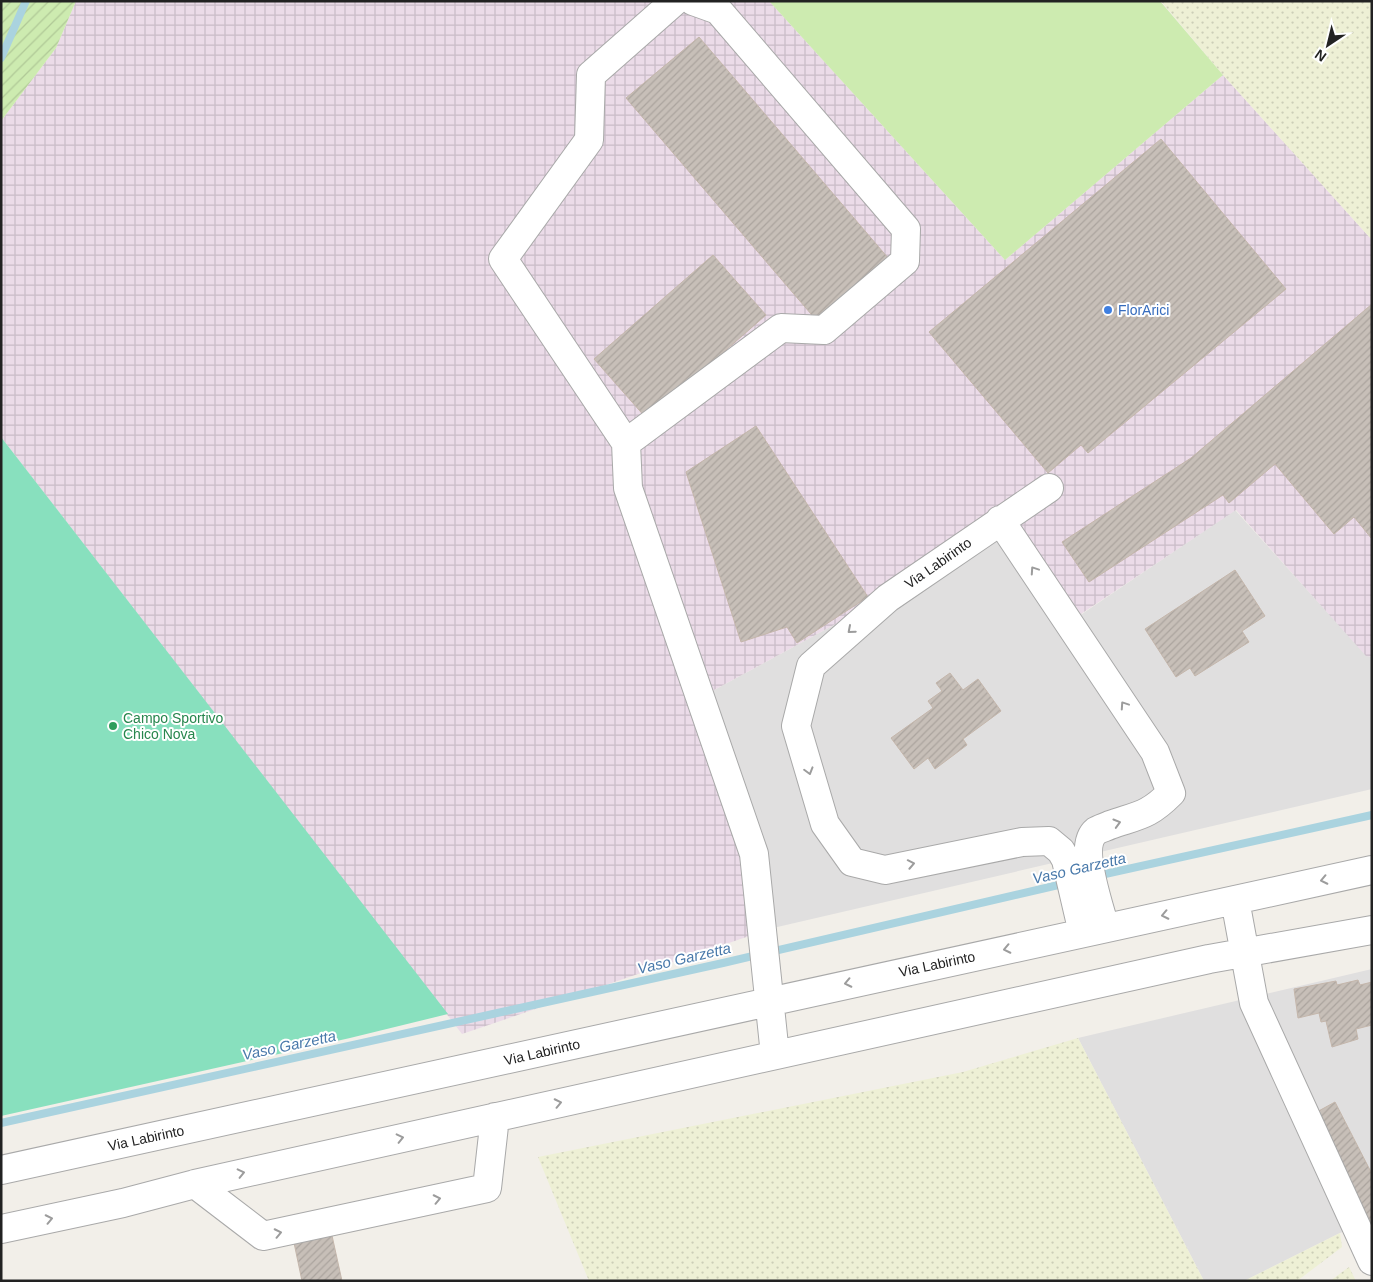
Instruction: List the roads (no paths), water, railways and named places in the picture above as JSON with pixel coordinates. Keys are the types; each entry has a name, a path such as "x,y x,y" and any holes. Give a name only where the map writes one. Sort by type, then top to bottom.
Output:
{"street":[{"path":"675,1 591,75 589,140 503,259 626,443 628,488 754,854 775,1055"},
{"path":"626,443 780,328 824,330 906,261 906,229 718,10 693,1"},
{"name":"Via Labirinto","path":"1050,488 1000,520 888,598 811,666 796,726 825,824 852,862 885,870 1036,840 1049,841 1055,846 1082,879"},
{"name":"Via Labirinto","path":"1000,520 1155,752 1170,793 1157,807 1139,818 1096,832 1088,847 1082,879 1094,931"},
{"name":"Via Labirinto","path":"1,1170 1372,870"},
{"path":"1235,900 1254,1003 1372,1261"},
{"path":"1,1229 123,1203 195,1184 1209,959 1372,930"},
{"path":"195,1184 263,1236 487,1188 495,1117"}],"waterway":[{"path":"1,58 26,1"},
{"name":"Vaso Garzetta","path":"1096,876 1372,815"},
{"name":"Vaso Garzetta","path":"1,1123 723,963 1067,883"}],"place":[{"name":"FlorArici","path":"1108,310"},
{"name":"Campo Sportivo Chico Nova","path":"113,726"}]}
